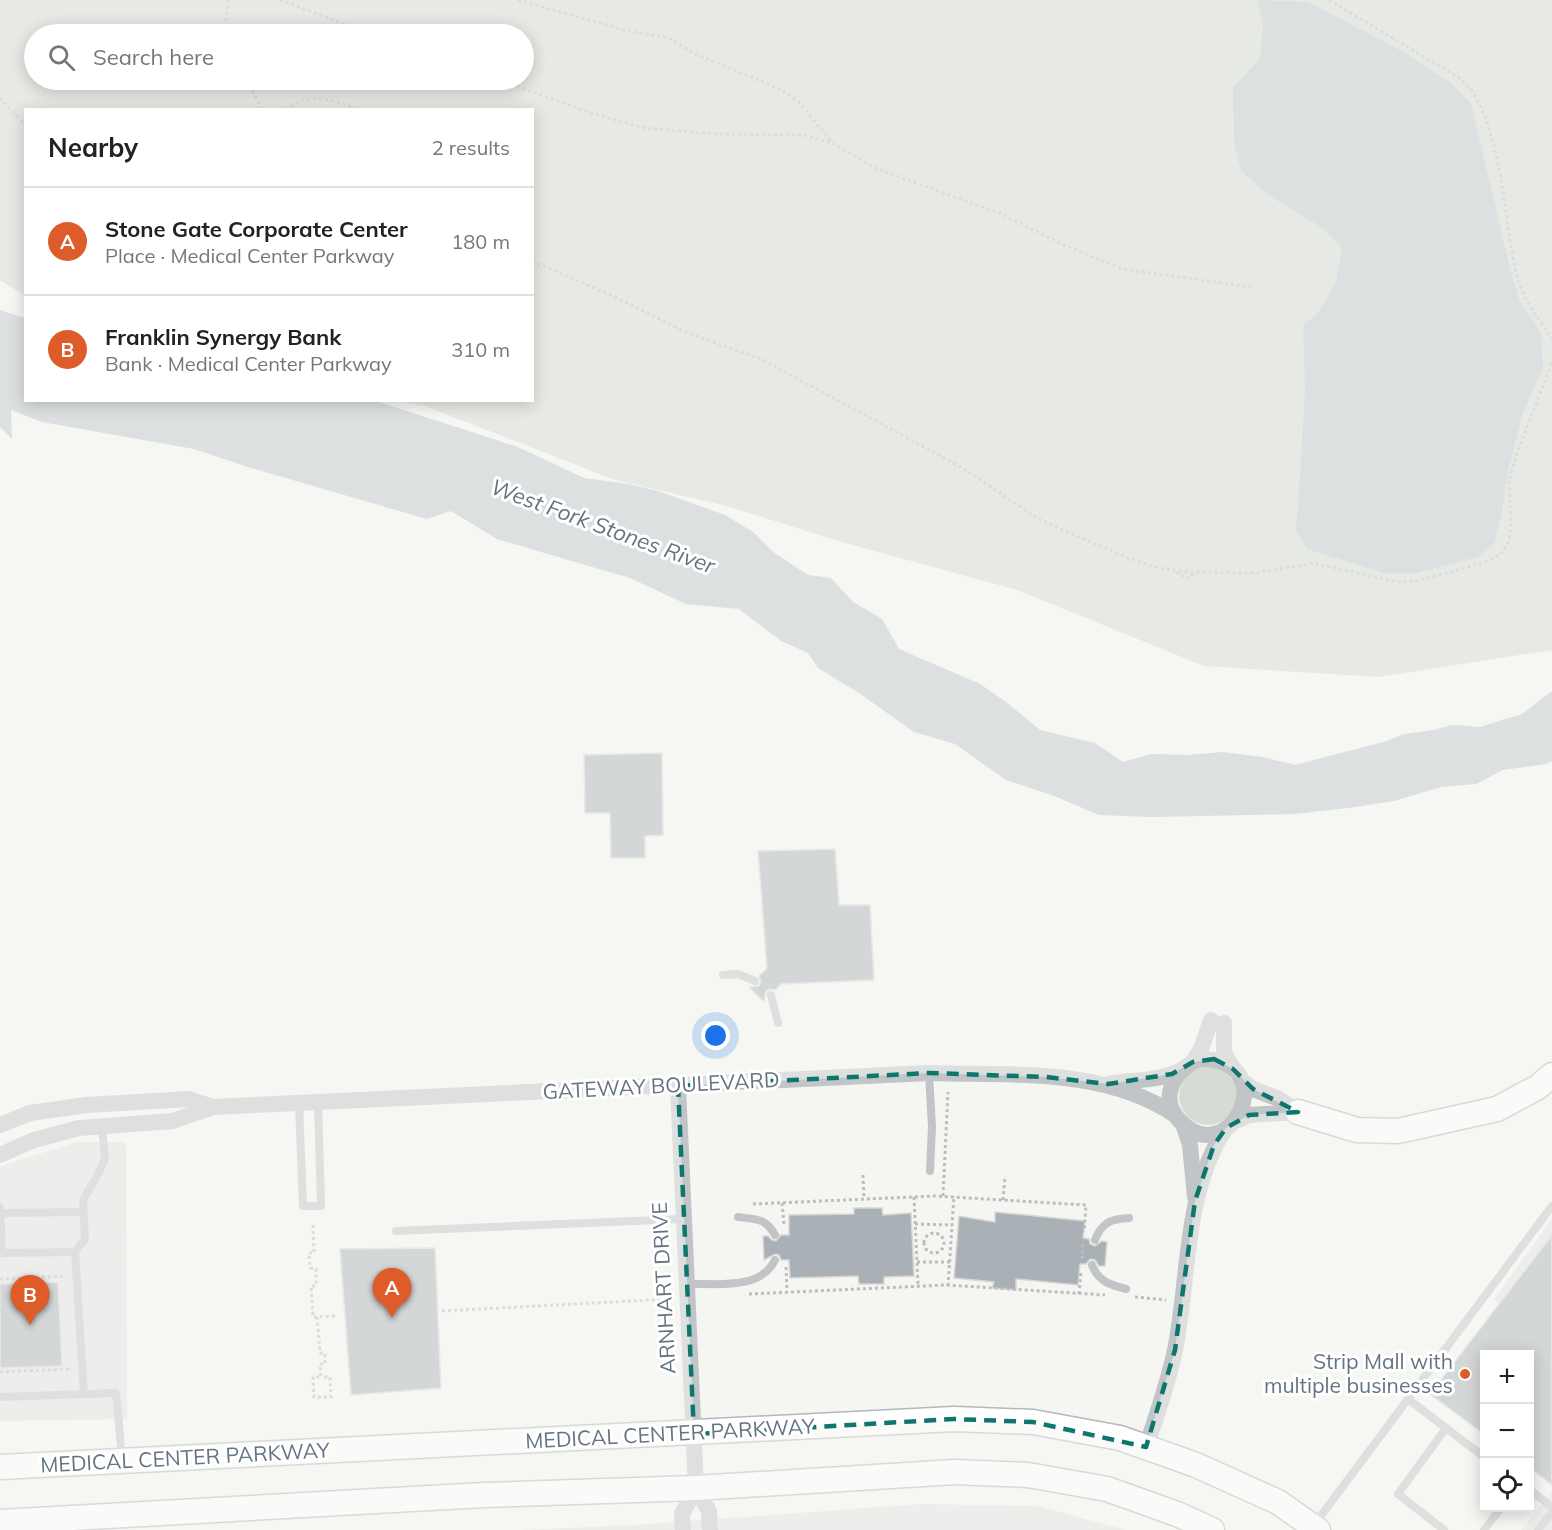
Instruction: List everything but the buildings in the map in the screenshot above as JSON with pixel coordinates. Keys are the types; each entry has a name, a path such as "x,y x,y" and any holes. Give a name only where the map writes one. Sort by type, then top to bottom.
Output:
{"main road":[{"path":"1298,1112 1357,1130 1398,1131 1497,1109 1538,1087 1552,1075"},
{"name":"MEDICAL CENTER PARKWAY","path":"0,1467 694,1434 954,1419 1034,1422 1120,1438 1197,1465 1278,1502 1316,1528"},
{"path":"0,1522 484,1496 696,1488 955,1472 1028,1474 1107,1489 1177,1514 1212,1530"}],"street":[{"path":"1146,1447 1175,1350 1195,1201 1214,1145 1244,1106 1244,1087 1224,1053 1218,1022 1201,1049 1174,1079 1170,1092 1170,1102 1190,1145 1195,1201"},
{"path":"1108,1084 1161,1077 1187,1066 1214,1059 1222,1062 1253,1089 1279,1099 1298,1112"},
{"name":"GATEWAY BOULEVARD","path":"0,1155 34,1140 79,1128 173,1121 213,1107 929,1073 1046,1077 1108,1084"},
{"path":"1108,1084 1150,1101 1202,1135 1220,1132 1249,1115 1298,1112"},
{"name":"ARNHART DRIVE","path":"678,1086 696,1488 709,1512 710,1530"},
{"name":"GATEWAY BOULEVARD","path":"0,1125 30,1113 87,1105 189,1099 213,1107"},
{"name":"ARNHART DRIVE","path":"683,1530 682,1514 696,1488"}],"lane":[{"path":"723,975 738,974 755,981"},
{"path":"771,994 778,1023"},
{"path":"929,1073 932,1127 930,1171"},
{"path":"299,1103 303,1206 321,1206 318,1102"},
{"path":"84,1394 75,1252 85,1239 83,1200 105,1159 102,1126"},
{"path":"1316,1528 1408,1399 1552,1206"},
{"path":"75,1252 1,1253 1,1210 84,1212"},
{"path":"738,1217 758,1219 770,1226 775,1235"},
{"path":"1095,1240 1100,1228 1111,1219 1129,1218"},
{"path":"396,1231 683,1219"},
{"path":"686,1284 740,1282 759,1278 770,1270 775,1260"},
{"path":"1092,1265 1095,1274 1108,1285 1125,1293"},
{"path":"0,1397 116,1393 122,1461"},
{"path":"1408,1399 1480,1452"},
{"path":"1444,1530 1398,1494 1446,1428"},
{"path":"1534,1493 1552,1507"},
{"path":"1484,1530 1497,1512"},
{"path":"1538,1530 1552,1512"}],"path":[{"path":"226,24 228,0"},
{"path":"280,0 344,24"},
{"path":"518,0 624,30 669,38 693,53 782,90 799,102 832,143"},
{"path":"1329,0 1458,77 1472,89 1487,121 1504,195 1518,279 1525,297 1552,339"},
{"path":"252,90 261,108"},
{"path":"528,90 594,114 645,128 716,134 804,135 832,143 875,168 999,213 1062,244 1122,269 1251,287"},
{"path":"0,98 24,124"},
{"path":"289,108 302,100 323,99 345,103 354,108"},
{"path":"534,262 693,335 763,360 961,467 1037,518 1128,558 1172,570 1257,573 1313,563 1398,582 1418,581 1482,563 1500,555 1509,541 1511,527 1509,481 1524,434 1552,363"},
{"path":"943,1196 948,1092"},
{"path":"863,1175 864,1199"},
{"path":"1003,1200 1005,1176"},
{"path":"948,1286 954,1196"},
{"path":"753,1204 954,1196 1086,1205 1082,1261"},
{"path":"914,1197 918,1286"},
{"path":"782,1203 784,1225"},
{"path":"915,1224 952,1225"},
{"path":"313,1225 314,1253 309,1253 310,1268 315,1269 316,1286 311,1286 313,1317 336,1316"},
{"path":"934,1225 934,1233"},
{"path":"934,1233 941,1236 944,1244"},
{"path":"934,1233 927,1237 925,1244 928,1250 940,1251 944,1244"},
{"path":"916,1244 925,1244"},
{"path":"944,1244 951,1244"},
{"path":"934,1252 934,1261"},
{"path":"785,1258 787,1292"},
{"path":"917,1262 950,1262"},
{"path":"1079,1294 1081,1272"},
{"path":"0,1279 66,1276"},
{"path":"740,1294 948,1286 1115,1296"},
{"path":"1125,1293 1166,1300"},
{"path":"442,1311 669,1299"},
{"path":"317,1317 320,1353 325,1353 325,1364 320,1364 321,1377"},
{"path":"0,1372 70,1370 69,1358"},
{"path":"313,1377 321,1377 330,1377 331,1396 314,1397 313,1377"}],"highlighted area":[{"path":"1214,1059 1233,1069 1253,1089 1298,1112 1249,1115 1226,1128 1214,1145 1195,1201 1175,1350 1146,1447 1033,1422 954,1419 694,1434 678,1086 929,1073 1046,1077 1108,1084 1172,1074 1193,1062"}],"shaded area":[{"path":"0,0 1552,0 1552,650 1379,677 1204,666 1017,590 838,541 727,506 615,480 425,406 404,402 534,402 534,108 24,108 24,295 0,280"},
{"path":"1202,1067 1214,1067 1229,1075 1237,1090 1237,1102 1229,1117 1214,1125 1202,1125 1187,1117 1179,1102 1179,1090 1187,1075"},
{"path":"77,1142 126,1142 127,1419 0,1421 0,1168"},
{"path":"1552,1219 1552,1344 1494,1299"},
{"path":"1552,1491 1552,1530 1521,1530"},
{"path":"921,1504 1038,1506 1126,1530 521,1530 634,1525"}],"water":[{"path":"1258,0 1308,2 1404,52 1452,84 1471,104 1520,302 1541,332 1543,368 1522,415 1494,543 1478,557 1416,573 1384,573 1307,549 1295,528 1305,390 1303,325 1318,313 1336,283 1342,248 1324,229 1270,196 1241,171 1234,142 1233,88 1260,58 1263,26"},
{"name":"West Fork Stones River","path":"0,310 24,318 24,402 379,402 518,447 584,478 658,491 725,515 753,532 773,552 808,575 831,578 853,602 882,619 899,649 980,684 1040,730 1095,743 1123,762 1151,754 1189,755 1223,752 1262,757 1295,765 1387,741 1404,734 1452,725 1480,727 1522,714 1552,691 1552,761 1546,764 1503,770 1476,784 1441,787 1394,801 1348,808 1294,814 1152,817 1099,815 1057,797 1006,780 955,744 914,732 859,693 818,668 808,653 781,641 739,609 686,604 630,578 497,539 451,511 427,519 194,449 42,422 11,410 12,439 0,427"}],"place":[{"name":"Stone Gate Corporate Center","path":"392,1318"},
{"name":"Franklin Synergy Bank","path":"30,1325"},
{"name":"Strip Mall with multiple businesses","path":"1465,1374"}]}
